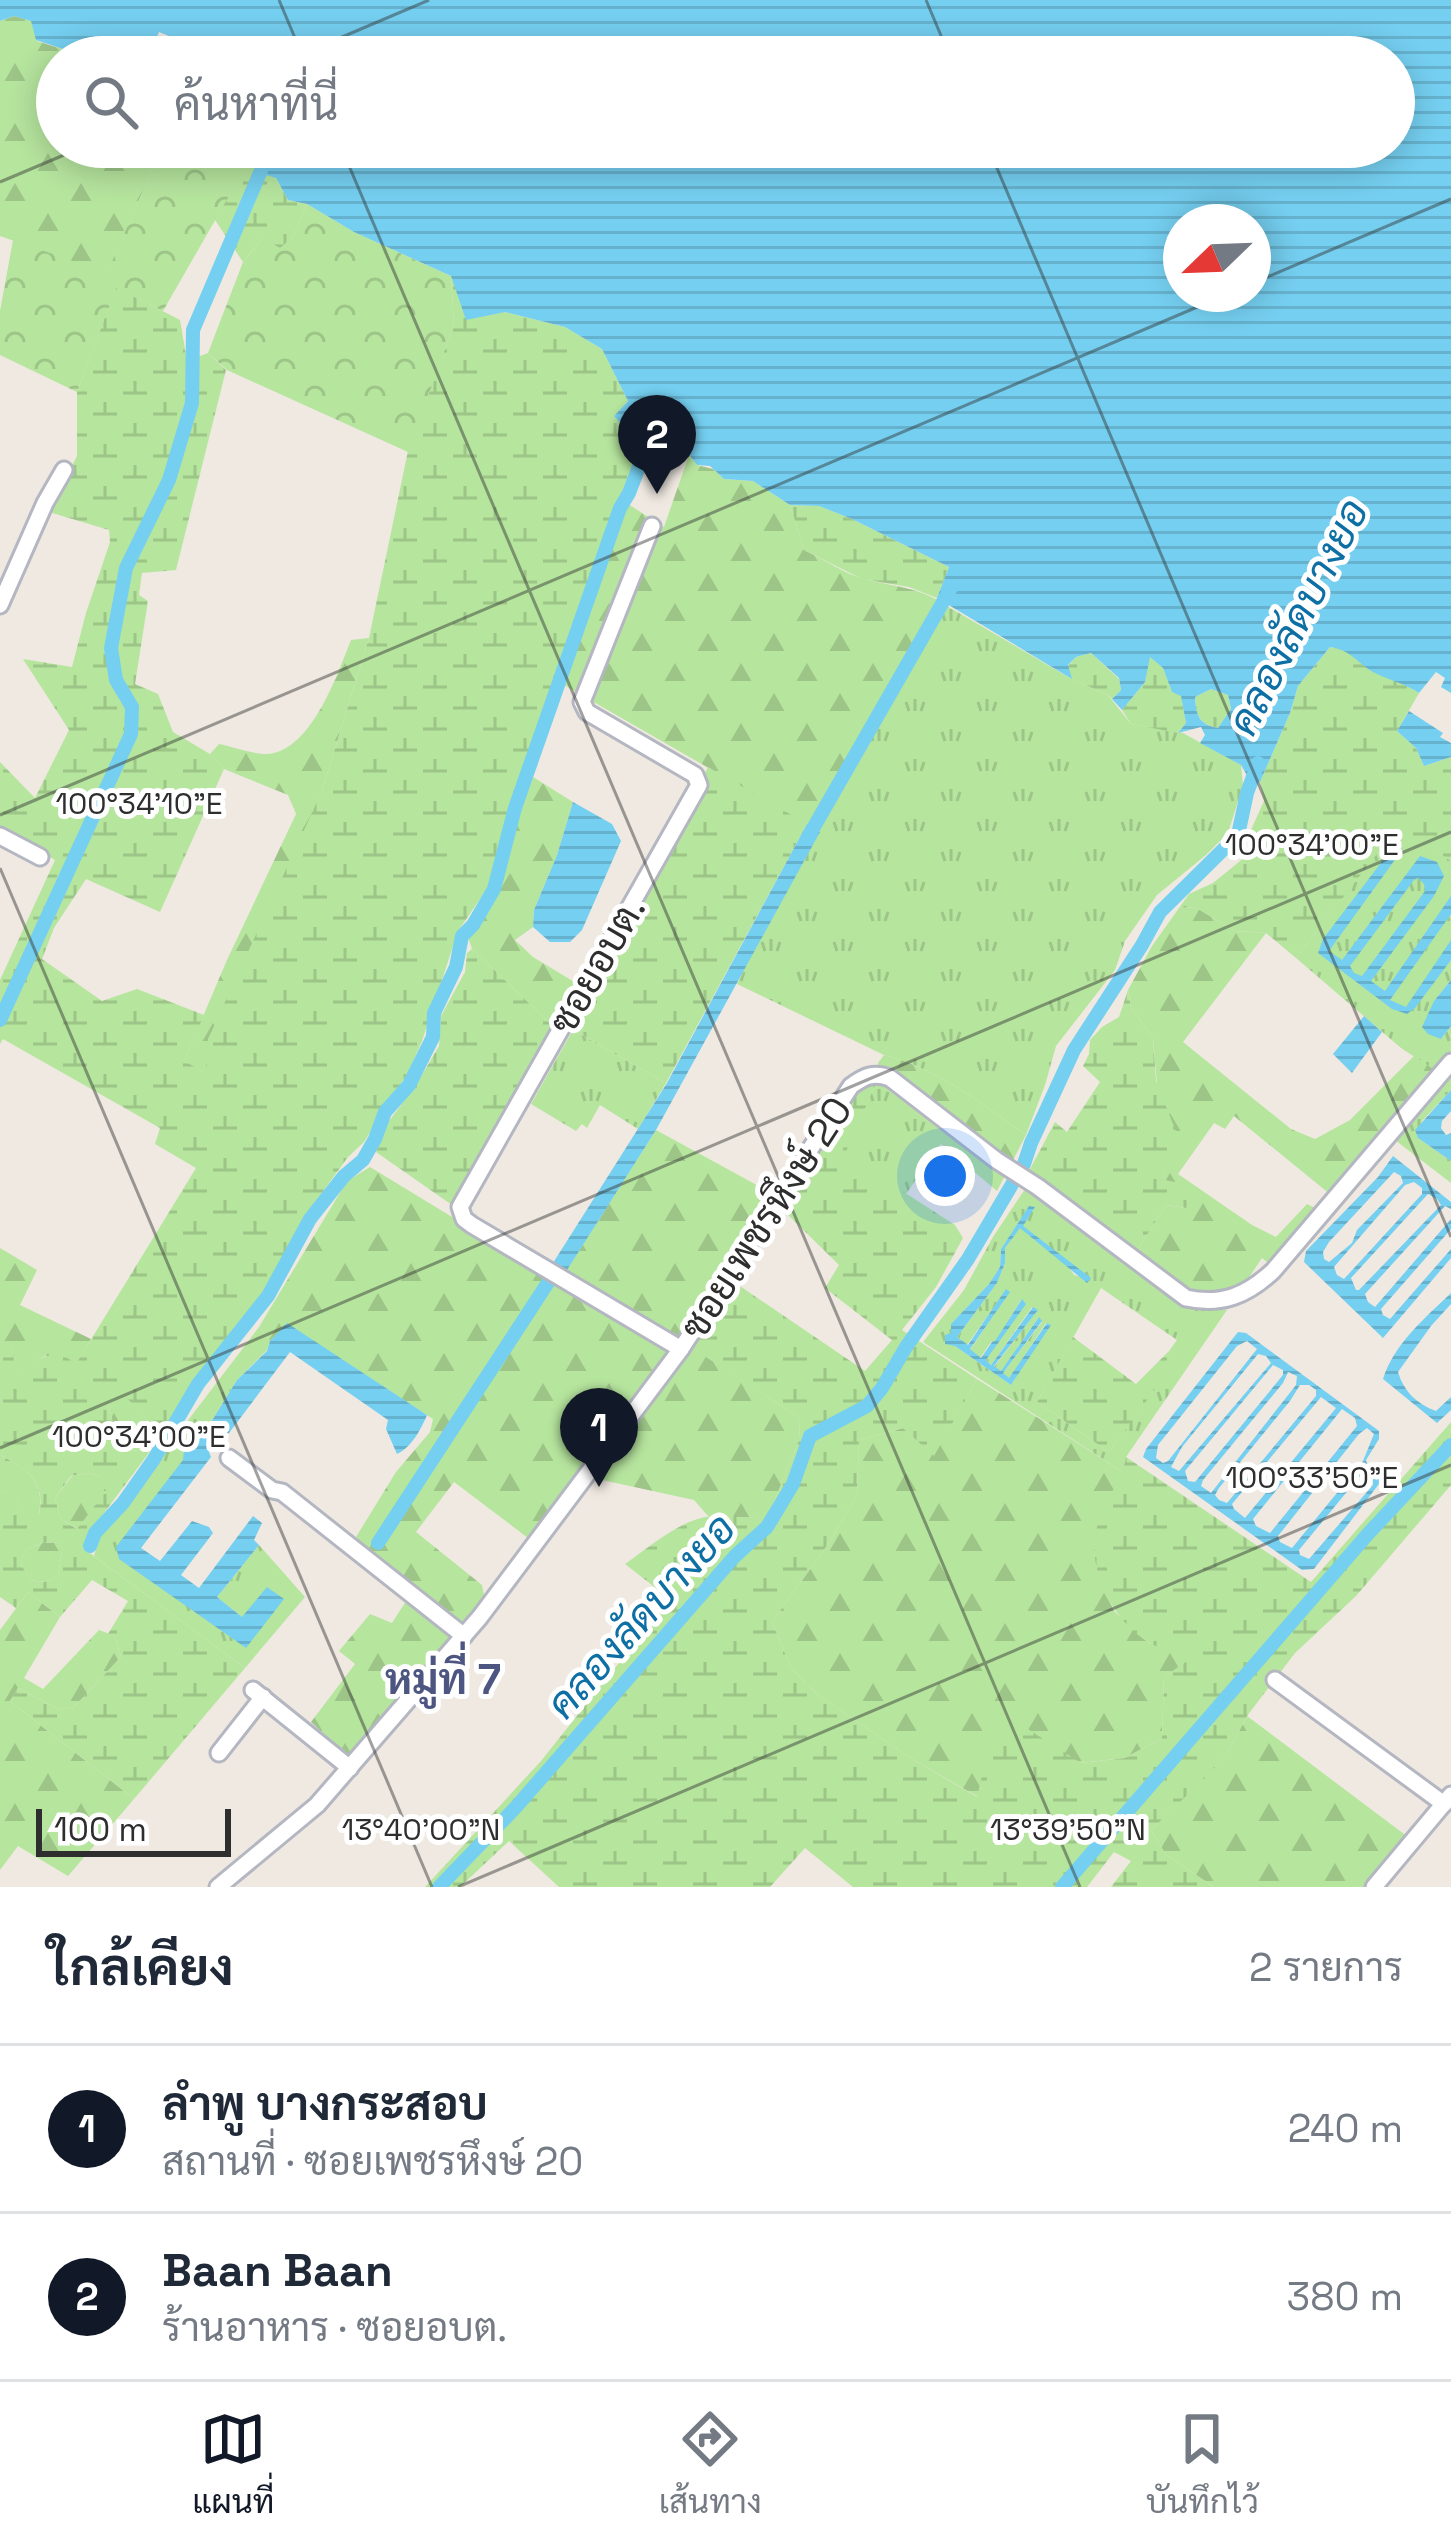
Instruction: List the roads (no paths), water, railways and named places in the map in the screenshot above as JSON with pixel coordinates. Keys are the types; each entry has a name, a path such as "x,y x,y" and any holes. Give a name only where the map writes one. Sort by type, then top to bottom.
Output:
{"street":[{"path":"0,604 64,470"},
{"name":"ซอยอบต.","path":"652,526 582,706 695,775 699,785 460,1207 472,1225 681,1349"},
{"path":"0,836 40,857"},
{"name":"ซอยเพชรหึงษ์ 20","path":"218,1887 297,1822 350,1768 464,1636 681,1349 850,1085 866,1076 890,1078 1186,1298 1204,1303 1231,1299 1254,1288 1273,1271 1451,1062"},
{"path":"230,1458 294,1501 464,1636"},
{"path":"1275,1680 1447,1800 1374,1887"},
{"path":"219,1753 258,1693 350,1768"}],"water":[{"path":"0,0 1451,0 1451,693 1441,687 1445,678 1436,672 1419,693 1330,647 1298,686 1260,782 1248,777 1241,765 1200,743 1205,735 1201,727 1178,733 1186,723 1181,696 1172,692 1163,668 1150,657 1145,682 1122,710 1112,699 1121,690 1119,678 1091,653 1068,665 1072,679 937,598 949,567 819,506 790,505 753,481 724,479 710,466 697,465 687,452 645,451 614,416 628,401 602,349 565,327 505,312 466,320 451,276 354,232 307,204 288,200 276,178 263,174 262,168 1415,168 1415,36 169,36 159,32 157,36 36,36 36,40 31,21 14,16 0,21","holes":["1211,689 1228,695 1231,709 1218,728 1212,727 1200,718 1195,697"]},
{"path":"1409,711 1443,733 1440,737 1451,743 1451,757 1424,766 1416,748 1397,731"},
{"path":"573,802 612,824 621,841 582,930 570,942 550,942 533,927 534,910"},
{"path":"807,824 820,832 656,1130 567,1270 553,1263 667,1083"},
{"path":"1393,847 1402,850 1329,951 1342,960 1420,856 1437,862 1444,876 1434,896 1371,981 1385,991 1451,896 1451,914 1390,1000 1406,1007 1451,940 1451,960 1407,1014 1392,1009 1318,953 1323,939","holes":["1414,880 1424,884 1425,891 1362,976 1354,973 1350,966"]},
{"path":"1451,980 1451,1026 1441,1039 1422,1027"},
{"path":"1364,1016 1382,1032 1352,1073 1333,1054"},
{"path":"1451,1090 1451,1111 1441,1128 1446,1135 1451,1133 1451,1161 1418,1138 1415,1130"},
{"path":"1393,1156 1451,1202 1451,1209 1445,1206 1365,1294 1375,1307 1451,1219 1451,1229 1381,1309 1383,1315 1390,1319 1451,1249 1451,1258 1383,1338 1304,1262 1306,1251","holes":["1394,1172 1403,1183 1357,1230 1352,1243 1329,1262 1324,1259 1329,1242","1414,1182 1422,1194 1344,1279 1337,1275 1334,1267 1405,1185","1428,1194 1437,1199 1441,1205 1359,1290 1351,1278"]},
{"path":"1029,1206 1035,1207 1023,1226 1091,1278 1087,1283 1020,1228 1005,1248 997,1283 957,1337 968,1345 1006,1289 1010,1292 970,1349 981,1358 1022,1299 1026,1304 986,1360 991,1365 1033,1307 1038,1310 994,1366 1001,1371 1039,1317 1042,1321 1003,1373 1009,1378 1047,1323 1051,1325 1011,1385 945,1344 945,1335 989,1284 1000,1267 1001,1249"},
{"path":"1451,1293 1451,1304 1398,1372 1408,1391 1429,1408 1436,1411 1451,1397 1451,1410 1437,1423 1383,1379 1402,1343"},
{"path":"287,1323 427,1415 412,1442 397,1454 386,1429 388,1420 290,1352 229,1433 206,1444 211,1457 141,1548 160,1561 192,1521 209,1527 213,1533 181,1575 199,1588 253,1516 262,1523 254,1540 259,1545 217,1597 242,1617 267,1587 284,1599 246,1648 119,1559 116,1547 183,1460 192,1436 208,1427 237,1380"},
{"path":"1238,1332 1246,1333 1379,1431 1366,1460 1382,1480 1314,1569 1302,1570 1143,1457","holes":["1247,1341 1257,1349 1168,1461 1156,1458 1158,1445 1237,1346","1258,1354 1266,1356 1271,1363 1179,1471 1171,1467","1273,1365 1283,1370 1195,1482 1188,1481 1185,1471","1288,1372 1297,1376 1296,1385 1211,1493 1201,1486","1300,1385 1316,1390 1316,1396 1227,1503 1215,1495","1321,1397 1336,1408 1245,1518 1232,1504","1342,1409 1355,1418 1357,1426 1270,1533 1253,1519","1367,1428 1374,1434 1363,1461 1292,1548 1278,1536","1364,1471 1373,1477 1373,1485 1309,1559 1299,1550"]}],"waterway":[{"path":"0,1020 131,734 132,707 116,680 111,648 126,568 169,480 192,403 193,330 262,168"},
{"path":"90,1546 95,1533 154,1459 198,1384 268,1296 310,1219 363,1160 385,1112 409,1085 433,1037 434,1013 456,967 462,936 494,889 515,808 620,508 645,451"},
{"path":"807,839 951,588"},
{"name":"คลองลัดบางยอ","path":"439,1887 516,1807 735,1556 767,1527 793,1484 810,1436 867,1406 882,1388 1024,1164 1074,1050 1160,912 1238,835 1258,763"},
{"path":"378,1543 549,1281"},
{"path":"1062,1887 1451,1445"}],"place":[{"name":"Baan Baan","path":"657,494"},
{"name":"ลำพู บางกระสอบ","path":"599,1487"}],"district":[{"name":"หมู่ที่ 7","path":"443,1679"}]}
